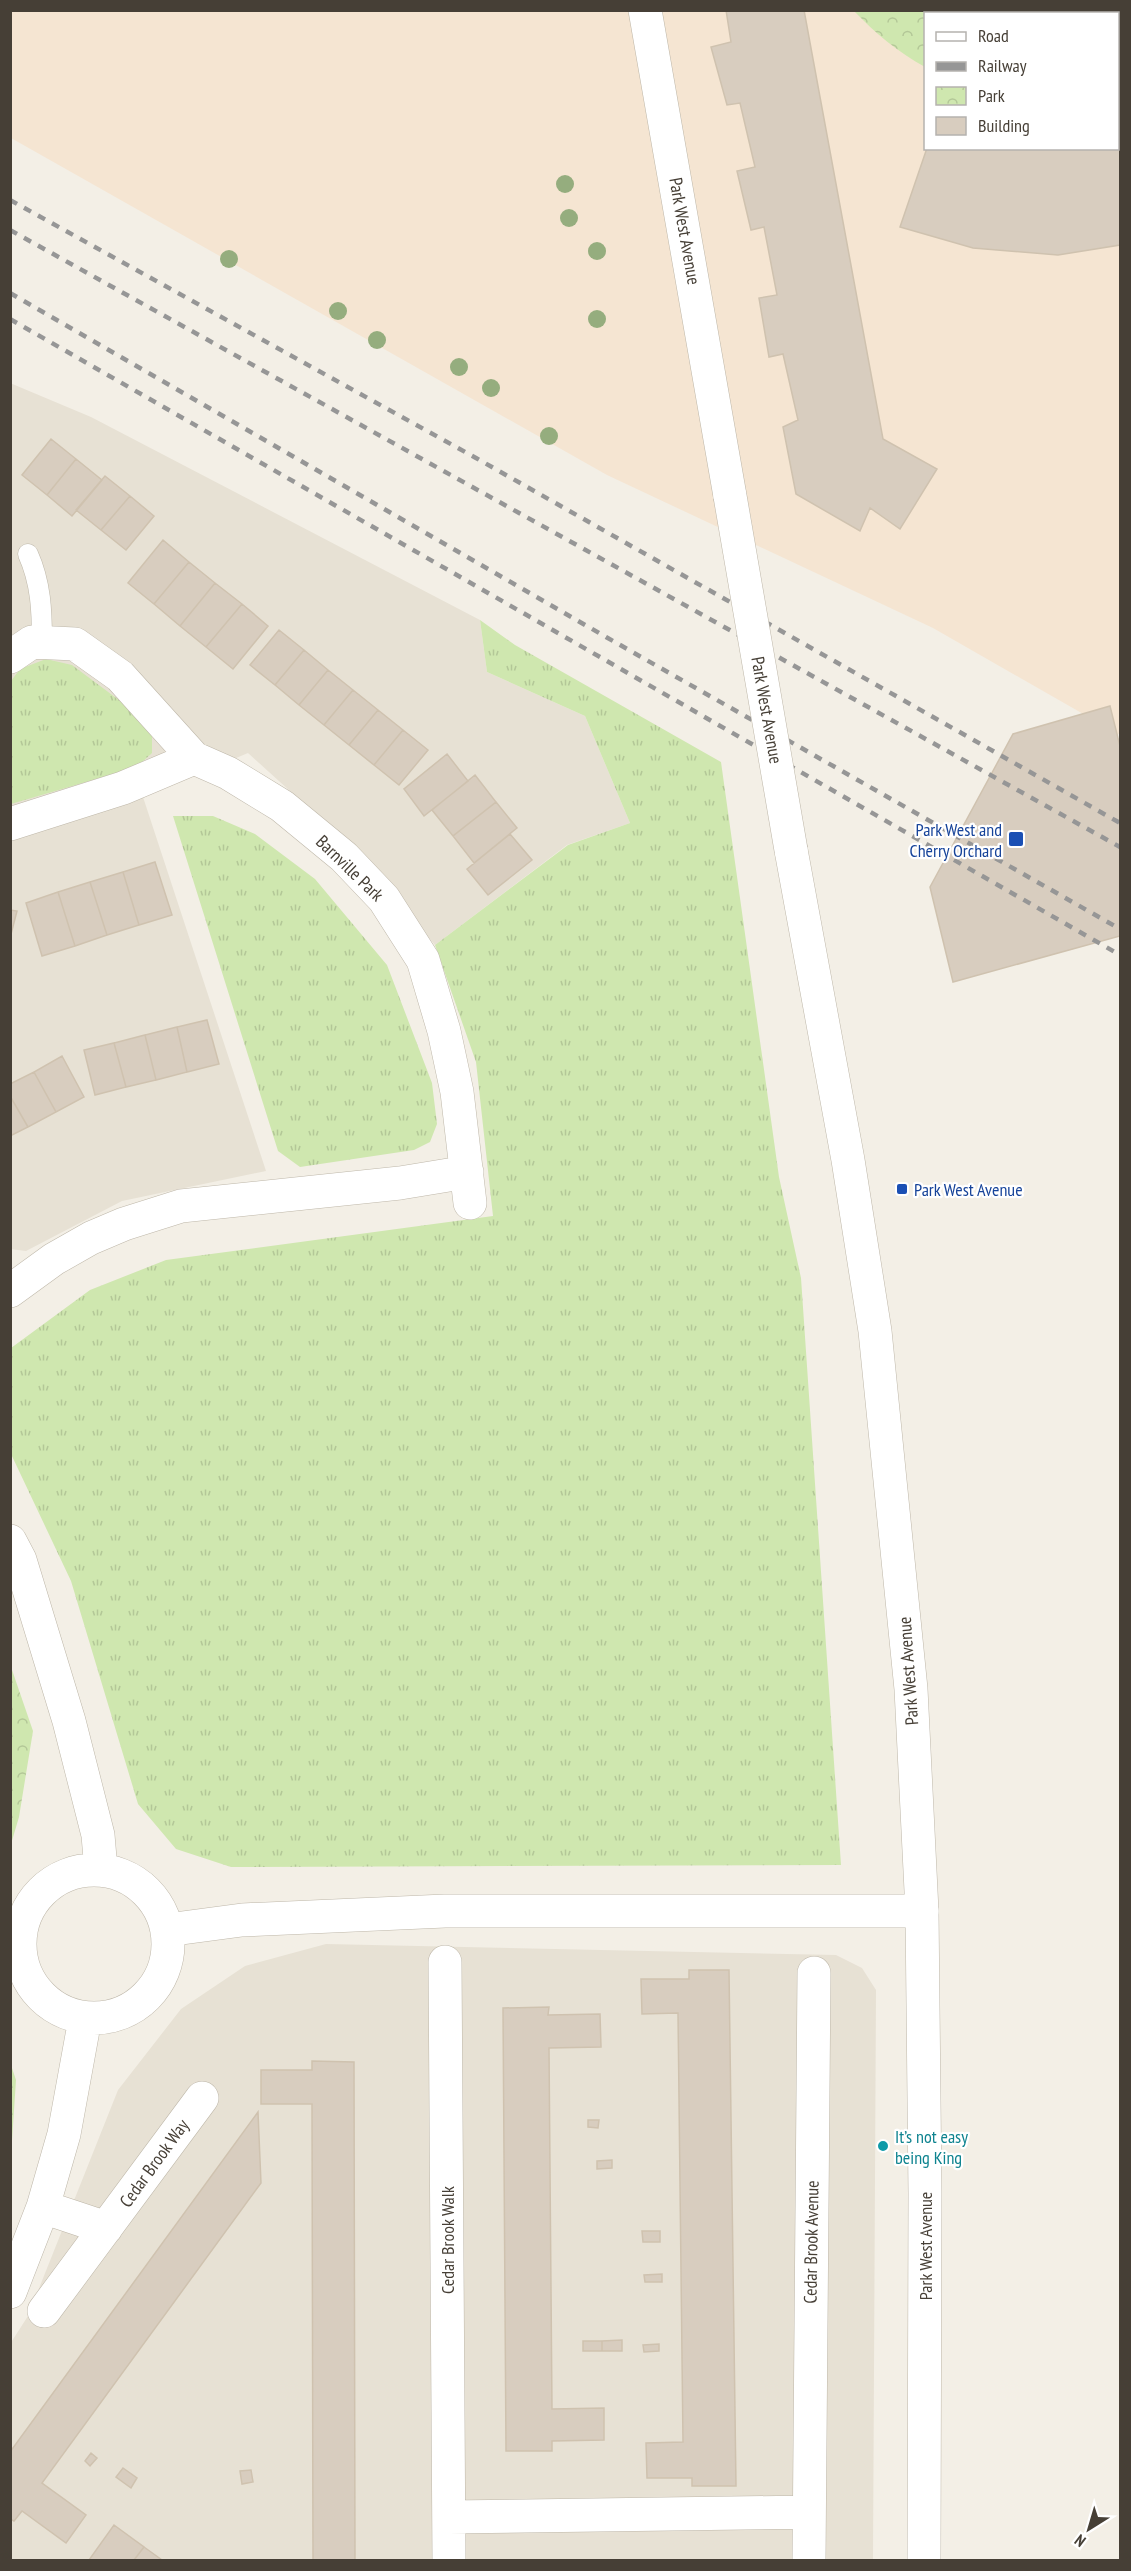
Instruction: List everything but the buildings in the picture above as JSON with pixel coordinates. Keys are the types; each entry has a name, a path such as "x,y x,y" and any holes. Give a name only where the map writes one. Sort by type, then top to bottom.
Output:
{"street":[{"name":"Park West Avenue","path":"645,10 790,850 848,1160 875,1331 911,1689 922,1911 925,2193 924,2560"},
{"name":"Barnville Park","path":"10,657 32,642 75,644 120,676 195,758 228,773 282,806 344,857 384,899 423,960 444,1031 456,1092 469,1188 400,1183 181,1206 124,1224 91,1238 54,1259 10,1291"},
{"path":"10,824 123,788 195,758"},
{"path":"10,1541 20,1560 69,1721 98,1835 101,1869"},
{"path":"101,1869 124,1876 145,1889 159,1908 167,1930 168,1954 162,1976 149,1996 130,2010 109,2018 85,2019 60,2012 39,1996 25,1974 19,1949 21,1923 33,1900 51,1882 76,1871 101,1869"},
{"path":"167,1930 242,1920 445,1911 922,1911"},
{"name":"Cedar Brook Walk","path":"445,1962 449,2560"},
{"name":"Cedar Brook Avenue","path":"809,2560 814,1973"},
{"path":"10,2292 43,2207 64,2134 85,2019"},
{"name":"Cedar Brook Way","path":"44,2311 202,2098"},
{"path":"43,2207 106,2228"},
{"path":"449,2517 809,2512"}],"lane":[{"path":"28,554 35,570 42,606 42,642"}],"shaded area":[{"path":"11,11 1120,11 1120,735 933,628 607,475 11,138"},
{"path":"10,383 91,417 480,620 487,672 585,716 630,823 567,845 435,945 354,849 248,753 143,797 266,1171 122,1201 26,1251 10,1249"},
{"path":"326,1944 836,1955 862,1968 876,1990 873,2560 11,2560 10,2344 28,2316 118,2090 181,2009 245,1966"}],"green space":[{"path":"854,11 1120,11 1120,89 1119,12 924,12 924,66 887,42"},
{"path":"480,620 515,645 721,762 779,1177 801,1278 841,1865 231,1867 176,1849 138,1804 71,1581 11,1454 11,1348 90,1290 166,1260 493,1216 476,1062 435,945 568,845 630,823 585,716 487,672"},
{"path":"46,659 72,665 139,715 152,736 152,753 140,764 127,770 11,804 11,681 20,669"},
{"path":"173,816 213,816 255,834 315,879 387,965 432,1083 437,1124 430,1142 414,1150 300,1167 278,1151"},
{"path":"11,1667 33,1731 19,1817 11,1844"},
{"path":"11,2065 16,2080 11,2156"}],"railway":[{"path":"10,200 476,458 1120,823"},
{"path":"10,230 1120,847"},
{"path":"10,293 606,637 1120,929"},
{"path":"10,319 1120,955"}],"place":[{"name":"Park West and Cherry Orchard","path":"1016,839"},
{"name":"Park West Avenue","path":"902,1189"},
{"name":"It’s not easy being King","path":"883,2146"}]}
